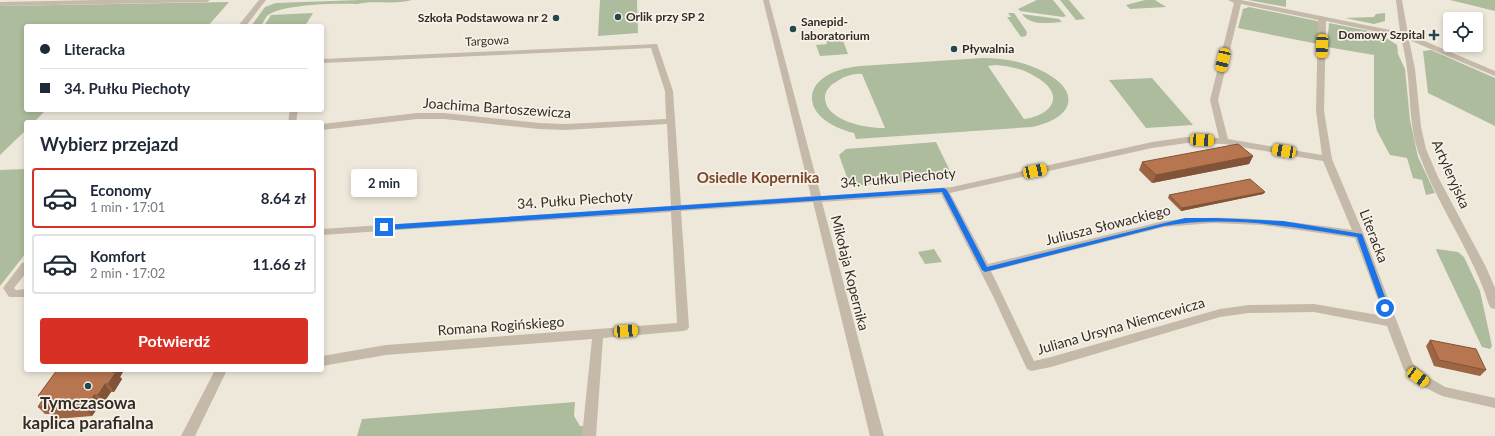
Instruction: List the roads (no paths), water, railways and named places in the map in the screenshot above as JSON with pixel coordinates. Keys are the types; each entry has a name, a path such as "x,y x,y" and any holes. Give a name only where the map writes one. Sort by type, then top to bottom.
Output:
{"street":[{"path":"0,4 207,0"},
{"path":"244,24 263,0"},
{"name":"Mikołaja Kopernika","path":"766,0 877,436"},
{"name":"Artyleryjska","path":"1399,0 1401,23 1410,67 1420,140 1425,158 1474,255 1492,293 1495,305"},
{"path":"1224,140 1214,100 1234,1 1404,34 1495,74"},
{"name":"Literacka","path":"1322,18 1320,111 1328,159 1359,235 1390,322 1408,367 1418,377 1442,391 1495,403"},
{"name":"Targowa","path":"324,61 654,46 658,64 669,91 671,121"},
{"name":"Joachima Bartoszewicza","path":"324,127 417,116 444,116 539,126 566,127 671,121"},
{"path":"671,121 676,208"},
{"name":"34. Pułku Piechoty","path":"324,232 944,190 1152,145 1187,140 1224,140 1328,159"},
{"name":"Juliana Ursyna Niemcewicza","path":"944,190 999,296 1031,366 1051,362 1220,313 1249,309 1314,308 1390,322"},
{"name":"Romana Rogińskiego","path":"324,361 386,350 683,327 676,208"},
{"name":"Juliusza Słowackiego","path":"985,270 1164,224 1185,221 1253,221 1359,235"},
{"path":"24,268 8,288 13,294 24,293"},
{"path":"589,436 598,333"},
{"path":"188,436 220,372"}],"place":[{"name":"Orlik przy SP 2","path":"618,17"},
{"name":"Szkoła Podstawowa nr 2","path":"556,18"},
{"name":"Sanepid- laboratorium","path":"793,29"},
{"name":"Domowy Szpital","path":"1434,35"},
{"name":"Pływalnia","path":"954,49"},
{"name":"Tymczasowa kaplica parafialna","path":"88,386"}],"district":[{"name":"Osiedle Kopernika","path":"758,178"}]}
